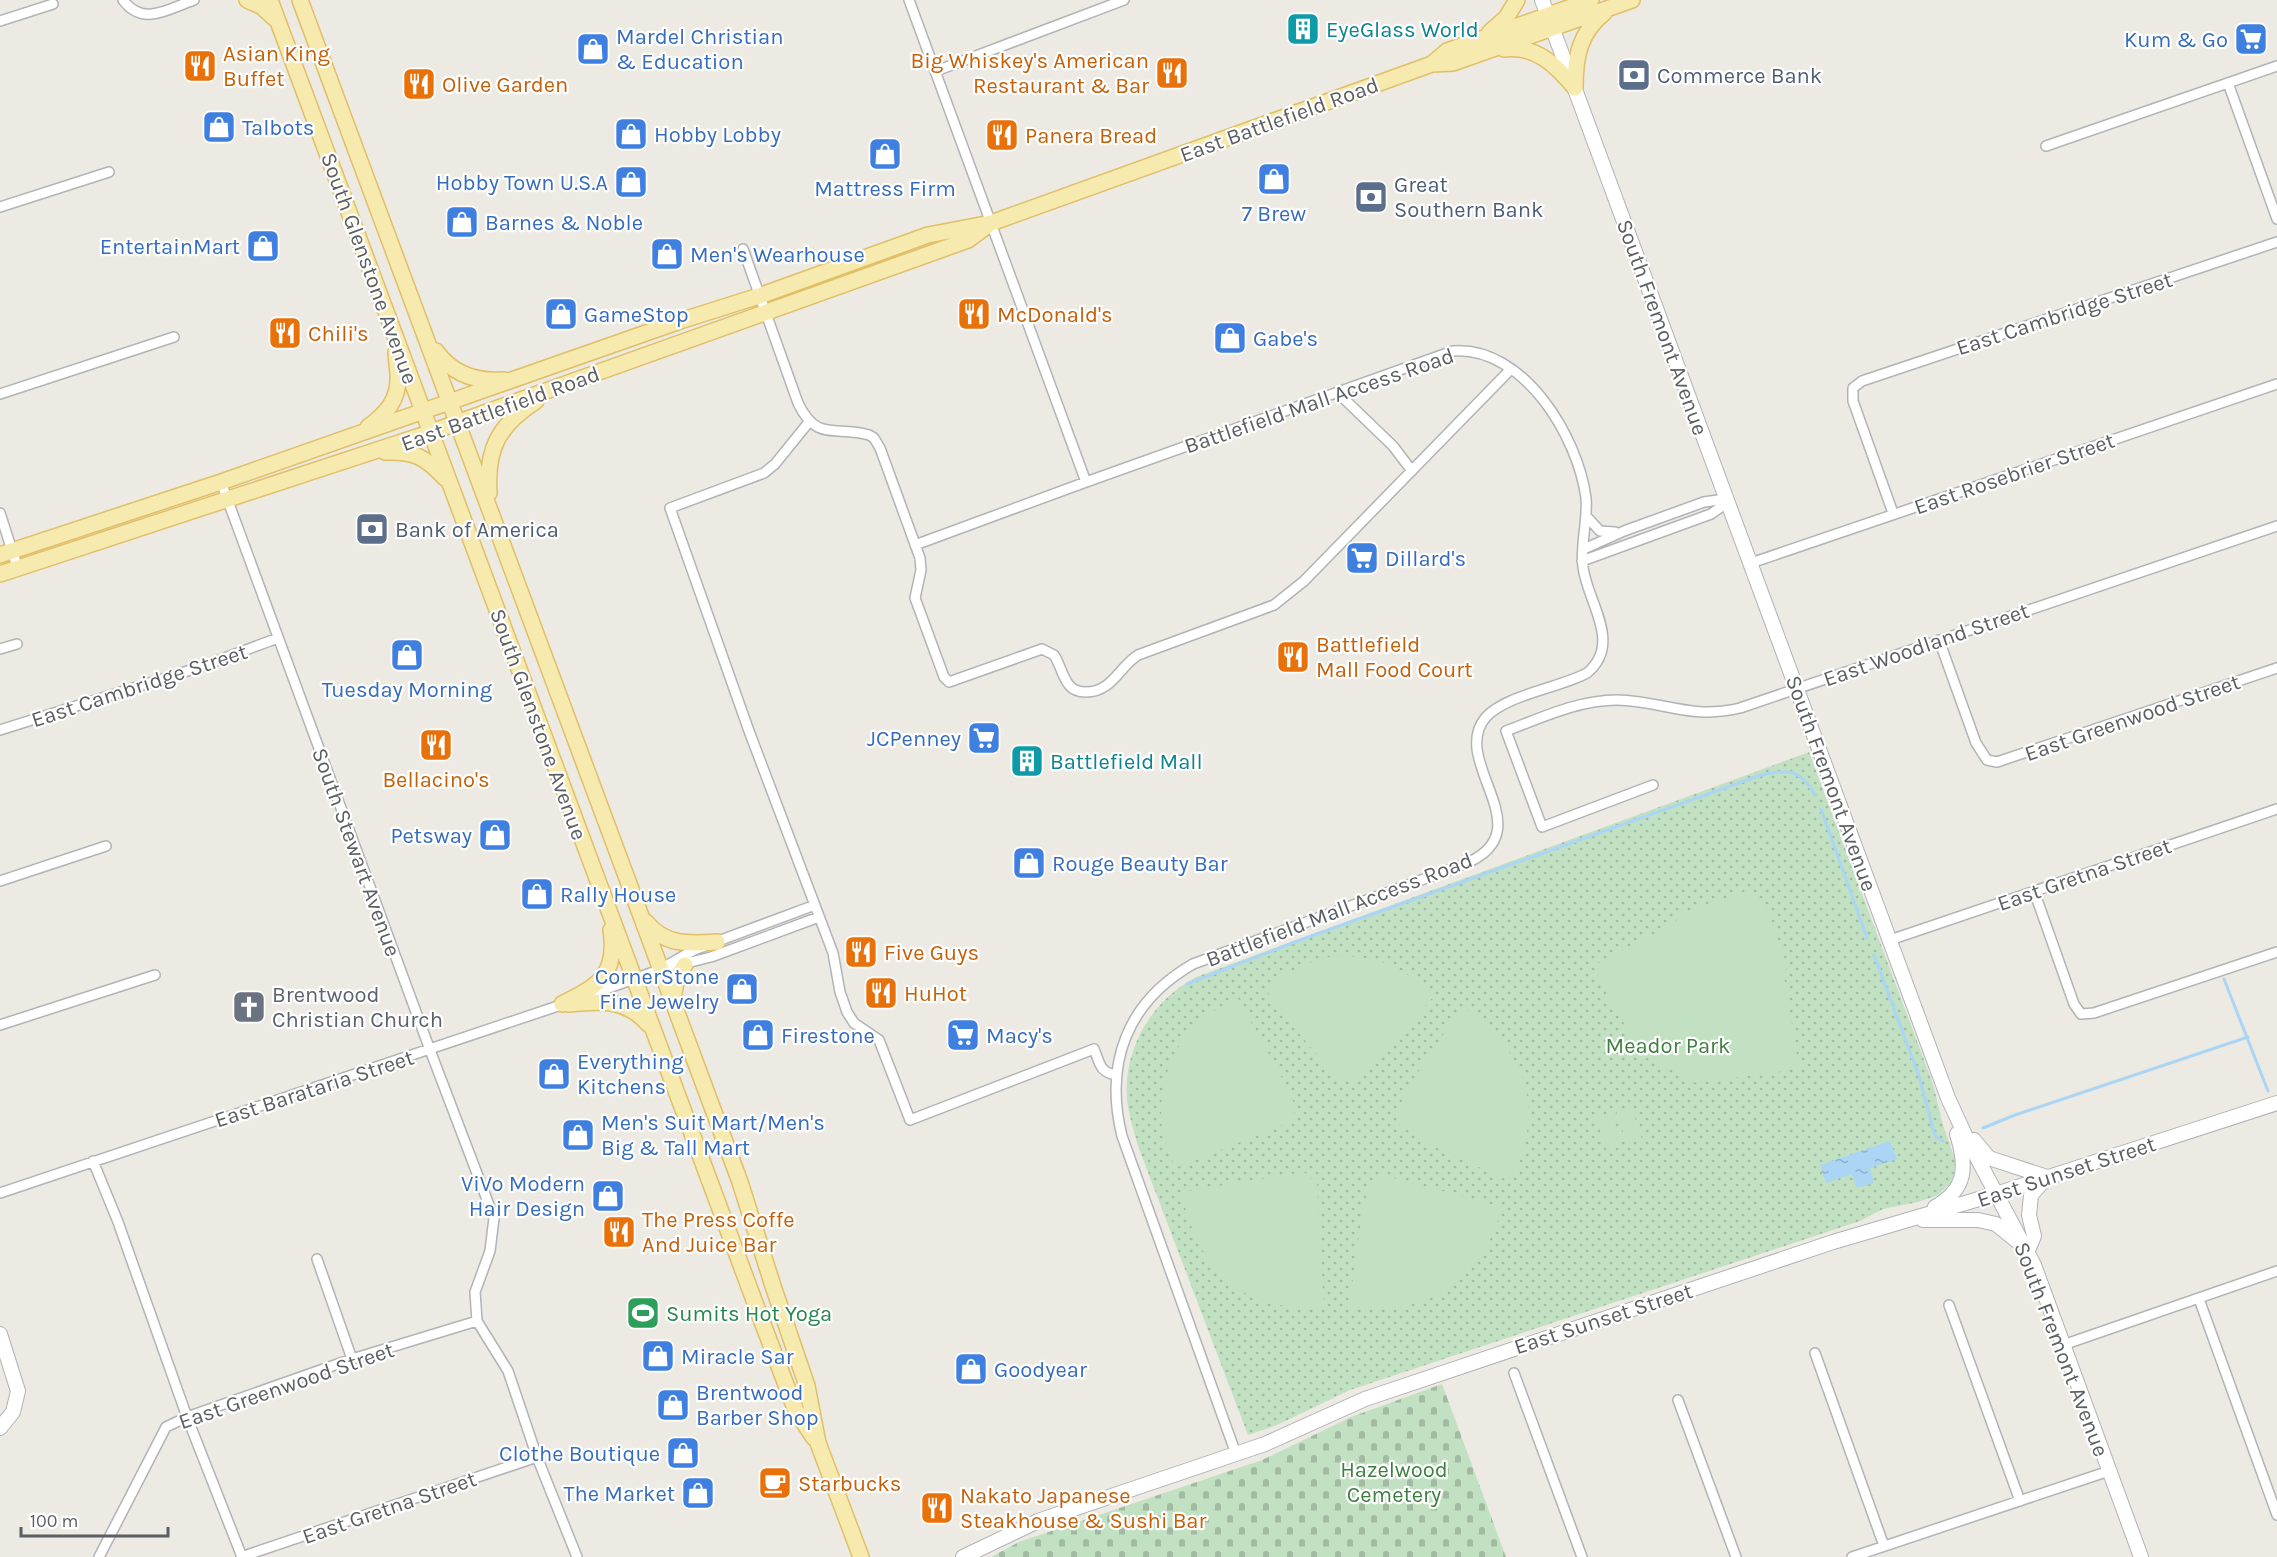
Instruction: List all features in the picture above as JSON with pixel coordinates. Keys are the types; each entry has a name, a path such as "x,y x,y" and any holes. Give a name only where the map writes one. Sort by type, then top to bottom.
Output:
{"main road":[{"path":"248,0 261,6 278,22"},
{"name":"South Glenstone Avenue","path":"270,0 796,1411 818,1443"},
{"name":"South Glenstone Avenue","path":"300,0 740,1182 807,1386 818,1443 861,1557"},
{"path":"307,0 307,18"},
{"path":"1479,40 1506,18 1517,0"},
{"name":"South Fremont Avenue","path":"1542,0 1954,1113 2028,1250 2141,1557"},
{"name":"East Battlefield Road","path":"6,553 221,482 759,296 928,235 992,223 1432,64 1453,63 1492,50 1591,0"},
{"name":"East Battlefield Road","path":"1432,64 1448,51 1479,40 1611,8 1632,0"},
{"path":"1575,88 1576,55 1582,40 1597,19 1611,8"},
{"path":"1492,50 1511,48 1541,55 1575,88"},
{"name":"East Battlefield Road","path":"0,574 431,433 968,240 992,223"},
{"path":"425,336 441,359 451,368 474,379 518,378"},
{"path":"357,435 380,418 391,406 398,375 397,340"},
{"path":"490,508 489,466 495,442 504,427 514,417 552,389"},
{"path":"370,453 398,452 417,455 435,467 450,484"},
{"path":"562,1004 597,984 607,971 613,943 605,900"},
{"path":"642,916 654,932 667,940 686,943 717,942"},
{"path":"673,999 675,983 685,965"},
{"path":"562,1004 595,1001 619,1004 640,1015 654,1031"},
{"name":"East Sunset Street","path":"963,1557 1038,1521 1265,1444 1365,1399 1833,1242 1996,1194 2277,1103"},
{"name":"East Sunset Street","path":"2255,1110 2277,1108"},
{"path":"1912,1219 1978,1220 1996,1224 2028,1250 2034,1236 2029,1215 2031,1195 2047,1177 1989,1158 1954,1113"},
{"path":"1912,1219 1948,1200 1959,1187 1963,1170 1963,1154 1954,1125 1954,1113"},
{"path":"0,1334 18,1391 13,1412 0,1428"}],"street":[{"path":"123,0 130,9 140,15 151,15 194,0"},
{"path":"909,0 1086,482"},
{"path":"936,71 1124,0"},
{"path":"0,21 53,4"},
{"path":"2046,146 2277,66"},
{"path":"2228,83 2277,219"},
{"path":"0,207 109,172"},
{"name":"East Cambridge Street","path":"1893,513 1853,401 1853,388 1862,381 2277,242"},
{"path":"742,249 798,403 808,420 824,430 862,433 874,438 880,448 915,545 921,570 915,598 947,680 957,680 1042,649 1054,655 1073,689 1083,693 1091,692 1109,685 1138,655 1281,601 1304,581 1511,369"},
{"path":"0,394 174,337"},
{"name":"Battlefield Mall Access Road","path":"915,545 1453,351 1475,352 1511,369 1523,379 1546,403 1567,435 1582,477 1587,517 1582,561 1584,574 1602,627 1602,650 1596,663 1587,673 1505,703 1488,714 1480,725 1476,739 1477,752 1495,804 1498,821 1496,837 1486,852 1462,866 1226,951 1183,970 1163,984 1139,1011 1124,1041 1116,1075 1116,1108 1127,1151 1236,1454"},
{"name":"East Rosebrier Street","path":"1751,563 2277,384"},
{"path":"1337,392 1393,446 1412,471"},
{"path":"808,420 775,464 764,473 670,508 749,731 833,953 840,992 847,1012 854,1023 879,1040 910,1120 1094,1049 1102,1069 1106,1073 1116,1075"},
{"name":"South Stewart Avenue","path":"221,482 494,1218 490,1251 475,1292 477,1321 508,1371 537,1457 577,1557"},
{"path":"1584,549 1624,531 1704,502 1728,502"},
{"path":"1582,561 1711,514 1728,502"},
{"path":"0,513 6,553 18,568"},
{"path":"1587,517 1600,531 1624,531"},
{"name":"East Woodland Street","path":"1653,785 1542,826 1506,731 1592,702 1633,701 1681,711 1711,713 1740,708 2277,526"},
{"name":"East Cambridge Street","path":"0,730 200,667 278,638"},
{"name":"East Greenwood Street","path":"1939,640 1976,743 1987,759 1997,762 2277,668"},
{"path":"0,649 17,644"},
{"name":"East Gretna Street","path":"1890,940 2277,809"},
{"path":"0,881 106,846"},
{"path":"2034,891 2074,1004 2081,1014 2094,1013 2277,952"},
{"path":"662,969 679,957 815,905"},
{"path":"662,969 685,965 819,917"},
{"name":"East Barataria Street","path":"0,1193 430,1050 662,969"},
{"path":"0,1025 155,975"},
{"path":"93,1161 118,1222 187,1417 241,1557"},
{"path":"317,1259 352,1359"},
{"path":"2064,1345 2277,1271"},
{"path":"2199,1299 2277,1515"},
{"path":"1949,1305 2020,1501"},
{"name":"East Greenwood Street","path":"99,1557 166,1427 187,1417 352,1359 477,1321"},
{"path":"1815,1353 1884,1546"},
{"path":"1514,1373 1582,1557"},
{"path":"1678,1400 1736,1557"},
{"name":"East Gretna Street","path":"241,1557 537,1457"},
{"path":"1852,1557 2109,1471"}],"green space":[{"name":"Meador Park","path":"1809,752 1933,1084 1943,1125 1956,1162 1952,1182 1938,1195 1918,1202 1883,1209 1860,1221 1350,1390 1277,1425 1248,1435 1138,1146 1129,1112 1127,1081 1130,1063 1135,1045 1153,1013 1180,987 1196,977"},
{"path":"1746,891 1764,900 1787,965 1784,976 1799,1066 1778,1072 1696,1083 1643,1056 1602,986 1594,965 1675,923 1681,913"},
{"path":"1333,956 1363,958 1388,964 1411,977 1434,996 1391,1046 1355,1081 1340,1080 1306,1042 1266,990 1297,968"},
{"path":"1237,997 1296,1107 1291,1122 1175,1168 1164,1137 1161,1119 1166,1075 1178,1048 1195,1026"},
{"path":"1462,1006 1502,1043 1516,1063 1524,1084 1528,1106 1527,1130 1522,1155 1511,1182 1437,1148 1400,1126 1396,1111 1415,1077"},
{"path":"1631,1106 1642,1139 1627,1144 1616,1111"},
{"path":"1611,1112 1622,1146 1607,1151 1596,1118"},
{"path":"1304,1172 1317,1183 1324,1306 1295,1307 1269,1303 1247,1294 1228,1281 1212,1264 1199,1244 1181,1192"},
{"path":"1382,1175 1502,1207 1493,1234 1480,1257 1465,1275 1447,1290 1426,1300 1403,1306 1377,1309 1349,1307 1361,1221 1369,1185"},
{"name":"Hazelwood Cemetery","path":"1442,1384 1506,1557 991,1557 1019,1542 1262,1460 1351,1417"}],"water":[{"path":"1890,1141 1897,1159 1870,1168 1874,1183 1857,1188 1852,1174 1826,1183 1820,1165"}],"waterway":[{"path":"1187,984 1300,940 1761,775 1779,772 1793,773 1804,780 1815,795"},
{"path":"1821,809 1867,938"},
{"path":"1874,955 1919,1076 1933,1129 1936,1137 1943,1141"},
{"path":"2224,979 2268,1091"},
{"path":"1983,1128 2015,1115 2248,1037"}],"place":[{"name":"EyeGlass World","path":"1303,29"},
{"name":"Kum & Go","path":"2251,39"},
{"name":"Mardel Christian & Education","path":"593,49"},
{"name":"Asian King Buffet","path":"200,66"},
{"name":"Big Whiskey's American Restaurant & Bar","path":"1172,73"},
{"name":"Commerce Bank","path":"1634,75"},
{"name":"Olive Garden","path":"419,84"},
{"name":"Talbots","path":"219,127"},
{"name":"Hobby Lobby","path":"631,134"},
{"name":"Panera Bread","path":"1002,135"},
{"name":"Mattress Firm","path":"885,154"},
{"name":"7 Brew","path":"1274,179"},
{"name":"Hobby Town U.S.A","path":"631,182"},
{"name":"Great Southern Bank","path":"1371,197"},
{"name":"Barnes & Noble","path":"462,222"},
{"name":"EntertainMart","path":"263,246"},
{"name":"Men's Wearhouse","path":"667,254"},
{"name":"GameStop","path":"561,314"},
{"name":"McDonald's","path":"974,314"},
{"name":"Chili's","path":"285,333"},
{"name":"Gabe's","path":"1230,338"},
{"name":"Bank of America","path":"372,529"},
{"name":"Dillard's","path":"1362,558"},
{"name":"Tuesday Morning","path":"407,655"},
{"name":"Battlefield Mall Food Court","path":"1293,657"},
{"name":"JCPenney","path":"984,738"},
{"name":"Bellacino's","path":"436,745"},
{"name":"Battlefield Mall","path":"1027,761"},
{"name":"Petsway","path":"495,835"},
{"name":"Rouge Beauty Bar","path":"1029,863"},
{"name":"Rally House","path":"537,894"},
{"name":"Five Guys","path":"861,952"},
{"name":"CornerStone Fine Jewelry","path":"742,989"},
{"name":"HuHot","path":"881,993"},
{"name":"Brentwood Christian Church","path":"249,1007"},
{"name":"Firestone","path":"758,1035"},
{"name":"Macy's","path":"963,1035"},
{"name":"Everything Kitchens","path":"554,1074"},
{"name":"Men's Suit Mart/Men's Big & Tall Mart","path":"578,1135"},
{"name":"ViVo Modern Hair Design","path":"608,1196"},
{"name":"The Press Coffe And Juice Bar","path":"619,1232"},
{"name":"Sumits Hot Yoga","path":"643,1313"},
{"name":"Miracle Sar","path":"658,1356"},
{"name":"Goodyear","path":"971,1369"},
{"name":"Brentwood Barber Shop","path":"673,1405"},
{"name":"Clothe Boutique","path":"683,1453"},
{"name":"Starbucks","path":"775,1483"},
{"name":"The Market","path":"698,1493"},
{"name":"Nakato Japanese Steakhouse & Sushi Bar","path":"937,1508"}]}
